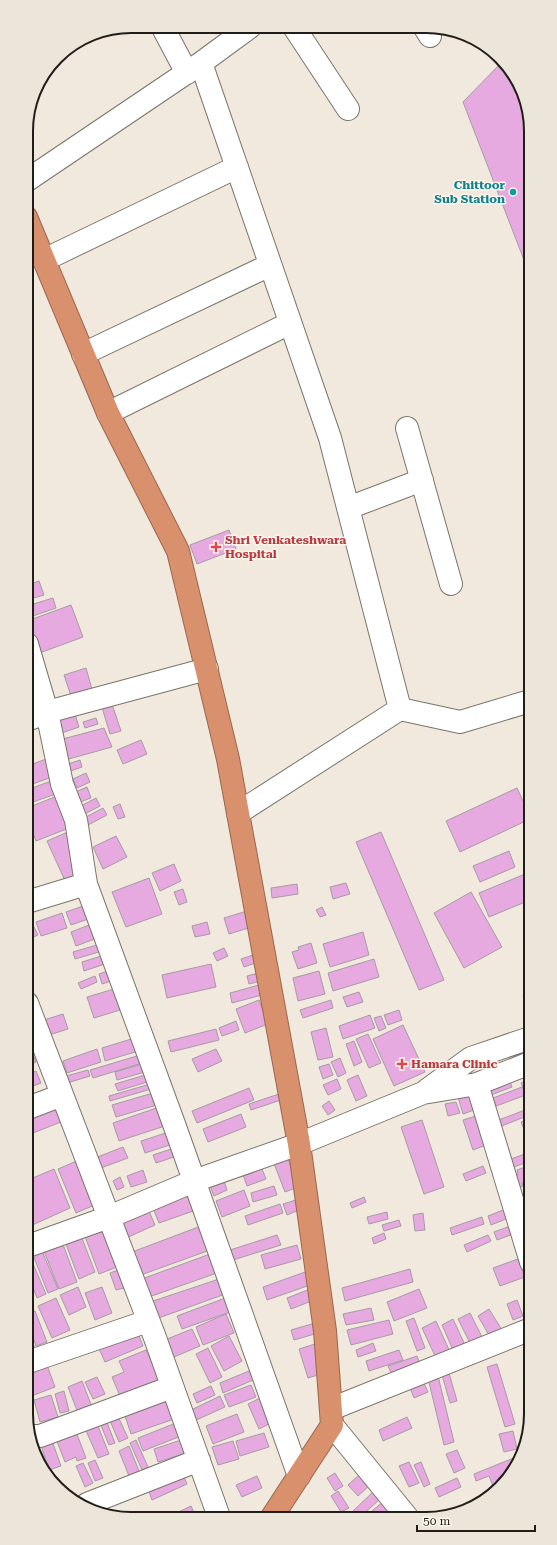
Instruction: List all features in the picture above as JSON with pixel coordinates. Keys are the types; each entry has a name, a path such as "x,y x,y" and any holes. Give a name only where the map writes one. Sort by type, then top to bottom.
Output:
{"highway":[{"path":"33,233 108,413 178,551 228,759 299,1144 325,1331 332,1417 299,1476 275,1512"}],"street":[{"path":"167,33 194,68 237,167 330,438 400,709"},
{"path":"33,176 194,68 242,33"},
{"path":"298,33 348,109"},
{"path":"44,260 237,167"},
{"path":"83,354 270,265"},
{"path":"108,413 290,323"},
{"path":"407,428 451,584"},
{"path":"348,508 422,480"},
{"path":"33,664 47,712 62,784 76,820 86,884 299,1476"},
{"path":"33,718 47,712 207,670"},
{"path":"238,814 400,709 460,722 524,703"},
{"path":"33,900 86,884"},
{"path":"33,1017 109,1216 217,1512"},
{"path":"423,1093 471,1058 524,1040"},
{"path":"33,1244 109,1216 194,1181 299,1144 423,1093 477,1084 524,1064"},
{"path":"477,1084 524,1239"},
{"path":"33,1106 62,1095"},
{"path":"33,1360 148,1321"},
{"path":"403,1512 332,1417 524,1332"},
{"path":"36,1436 40,1436 172,1387"},
{"path":"90,1503 198,1460"}],"building":[{"name":"Chittoor Sub Station","path":"499,66 511,82 519,100 524,125 524,260 463,102"},
{"path":"229,530 236,549 197,564 190,545"},
{"path":"39,581 44,595 33,598 33,583"},
{"path":"53,598 56,608 33,616 33,604"},
{"path":"71,605 83,637 34,655 33,619"},
{"path":"86,668 93,693 72,699 64,675"},
{"path":"36,684 41,702 33,705 33,685"},
{"path":"111,701 121,731 110,734 101,704"},
{"path":"74,711 79,727 59,734 53,718"},
{"path":"96,718 98,724 85,728 83,722"},
{"path":"104,728 112,747 65,760 59,740"},
{"path":"141,740 147,754 123,764 117,750"},
{"path":"49,758 55,776 33,784 33,764"},
{"path":"80,760 82,767 68,772 65,765"},
{"path":"86,773 90,782 77,788 73,779"},
{"path":"51,781 56,794 33,802 33,788"},
{"path":"87,787 91,798 77,803 73,793"},
{"path":"517,788 524,803 524,822 460,852 446,821"},
{"path":"62,794 74,826 36,841 33,833 33,806"},
{"path":"96,798 100,806 83,815 79,807"},
{"path":"120,804 125,817 118,819 113,807"},
{"path":"103,808 107,815 88,825 84,818"},
{"path":"70,831 84,874 66,883 47,841"},
{"path":"381,832 444,980 419,990 356,842"},
{"path":"116,836 127,857 103,869 93,847"},
{"path":"509,851 515,867 480,882 473,866"},
{"path":"174,864 181,881 160,891 152,873"},
{"path":"524,874 524,902 489,917 479,893"},
{"path":"149,878 162,914 126,927 112,892"},
{"path":"346,883 350,894 333,899 330,887"},
{"path":"297,884 298,894 272,898 271,888"},
{"path":"183,889 187,902 179,905 174,892"},
{"path":"471,892 502,947 464,968 434,913"},
{"path":"92,903 97,916 71,925 66,912"},
{"path":"322,907 326,915 320,917 316,910"},
{"path":"250,910 255,926 229,934 224,918"},
{"path":"62,913 67,928 41,936 36,922"},
{"path":"102,920 108,934 76,946 71,932"},
{"path":"207,922 210,934 195,937 192,926"},
{"path":"33,925 38,935 33,937"},
{"path":"363,932 369,955 330,967 323,944"},
{"path":"107,942 109,949 75,959 73,952"},
{"path":"311,943 317,963 298,969 292,952 299,950 298,947"},
{"path":"224,948 228,956 217,961 213,953"},
{"path":"262,952 264,960 244,967 241,959"},
{"path":"111,953 114,961 84,971 82,962"},
{"path":"374,959 379,977 333,991 328,973"},
{"path":"211,964 216,987 167,998 162,975"},
{"path":"119,967 123,977 102,984 99,974"},
{"path":"319,971 325,994 298,1001 293,978"},
{"path":"262,972 265,980 249,984 247,976"},
{"path":"95,976 97,982 81,989 78,983"},
{"path":"259,985 262,995 232,1003 230,993"},
{"path":"124,986 130,1007 94,1018 87,997"},
{"path":"359,992 363,1002 347,1007 343,997"},
{"path":"259,1000 268,1024 245,1033 236,1009"},
{"path":"331,1000 333,1008 303,1018 300,1010"},
{"path":"399,1010 402,1020 388,1025 384,1015"},
{"path":"63,1014 68,1029 49,1035 44,1020"},
{"path":"370,1015 375,1028 343,1039 339,1026"},
{"path":"381,1016 386,1028 379,1031 374,1018"},
{"path":"236,1021 239,1030 222,1036 219,1028"},
{"path":"403,1025 425,1072 394,1086 373,1039"},
{"path":"326,1028 333,1057 318,1060 311,1032"},
{"path":"216,1029 219,1040 171,1052 168,1041"},
{"path":"368,1034 381,1063 369,1068 356,1039"},
{"path":"141,1036 145,1049 105,1061 102,1048"},
{"path":"354,1041 362,1062 354,1066 346,1044"},
{"path":"97,1049 101,1062 67,1073 63,1061"},
{"path":"216,1049 222,1061 198,1072 192,1059"},
{"path":"147,1053 149,1061 93,1078 90,1070"},
{"path":"33,1054 36,1062 33,1063"},
{"path":"340,1058 346,1073 338,1077 331,1062"},
{"path":"149,1062 152,1070 117,1080 115,1072"},
{"path":"329,1064 333,1075 323,1079 319,1067"},
{"path":"88,1070 90,1076 67,1083 66,1076"},
{"path":"36,1071 41,1083 33,1086 33,1072"},
{"path":"155,1072 157,1079 118,1091 115,1084"},
{"path":"358,1075 367,1096 356,1101 347,1080"},
{"path":"508,1076 512,1087 491,1095 487,1083"},
{"path":"337,1079 341,1089 328,1095 323,1085"},
{"path":"157,1082 158,1087 110,1101 109,1096"},
{"path":"524,1082 524,1090 521,1083"},
{"path":"522,1087 524,1091 524,1096 496,1106 493,1098"},
{"path":"249,1088 254,1100 197,1123 192,1111"},
{"path":"153,1093 157,1105 116,1117 112,1105"},
{"path":"282,1093 284,1099 251,1110 249,1104"},
{"path":"472,1093 477,1109 463,1114 458,1097"},
{"path":"57,1099 66,1120 33,1133 33,1108"},
{"path":"329,1101 335,1110 328,1115 322,1106"},
{"path":"456,1102 460,1113 448,1116 445,1104"},
{"path":"165,1105 171,1124 119,1141 113,1123"},
{"path":"524,1110 524,1117 499,1127 496,1121"},
{"path":"241,1114 246,1127 208,1142 203,1129"},
{"path":"479,1115 489,1144 473,1150 463,1120"},
{"path":"422,1120 444,1187 424,1194 401,1127"},
{"path":"524,1121 524,1130 521,1122"},
{"path":"175,1130 179,1142 145,1153 141,1141"},
{"path":"123,1147 128,1158 98,1169 95,1158"},
{"path":"174,1148 177,1156 156,1163 153,1155"},
{"path":"524,1154 524,1163 514,1167 511,1159"},
{"path":"287,1156 298,1187 285,1192 273,1161"},
{"path":"79,1160 97,1204 76,1213 58,1169"},
{"path":"260,1164 266,1179 247,1186 242,1172"},
{"path":"483,1166 486,1173 466,1181 463,1174"},
{"path":"524,1167 523,1186 518,1188 514,1177 518,1175 517,1170"},
{"path":"54,1169 70,1208 33,1225 33,1178"},
{"path":"143,1170 147,1182 131,1187 127,1176"},
{"path":"222,1175 227,1190 214,1196 208,1181"},
{"path":"120,1177 124,1187 117,1190 113,1181"},
{"path":"274,1186 277,1195 253,1202 251,1193"},
{"path":"189,1189 196,1210 159,1223 151,1203"},
{"path":"244,1190 250,1206 222,1217 216,1201"},
{"path":"364,1197 366,1202 352,1208 350,1203"},
{"path":"296,1200 299,1210 287,1215 283,1204"},
{"path":"146,1204 155,1225 126,1238 117,1218"},
{"path":"280,1204 283,1213 248,1225 245,1216"},
{"path":"508,1208 511,1217 491,1225 488,1216"},
{"path":"387,1212 388,1219 369,1224 367,1217"},
{"path":"423,1213 425,1230 415,1231 413,1215"},
{"path":"482,1217 484,1224 452,1235 450,1228"},
{"path":"399,1220 401,1226 384,1231 382,1225"},
{"path":"101,1224 117,1267 99,1274 83,1231"},
{"path":"513,1225 516,1233 497,1240 494,1232"},
{"path":"201,1226 210,1250 141,1275 132,1252"},
{"path":"80,1233 95,1272 79,1279 64,1239"},
{"path":"384,1233 386,1239 374,1244 372,1238"},
{"path":"277,1235 281,1245 233,1260 230,1250"},
{"path":"488,1235 491,1241 467,1252 464,1245"},
{"path":"61,1239 77,1282 59,1289 42,1246"},
{"path":"297,1245 301,1259 265,1269 261,1255"},
{"path":"40,1246 58,1289 48,1293 33,1255 33,1249"},
{"path":"210,1254 217,1273 146,1298 139,1280"},
{"path":"518,1259 524,1277 500,1286 493,1268"},
{"path":"33,1264 46,1294 37,1298 33,1288"},
{"path":"410,1269 413,1282 345,1301 342,1288"},
{"path":"118,1270 124,1288 116,1290 110,1273"},
{"path":"308,1271 313,1284 267,1300 263,1287"},
{"path":"222,1278 228,1293 153,1320 147,1303"},
{"path":"78,1287 86,1307 69,1315 60,1295"},
{"path":"102,1287 112,1313 95,1320 85,1293"},
{"path":"310,1289 314,1300 291,1309 287,1298"},
{"path":"419,1289 427,1308 394,1321 387,1302"},
{"path":"228,1297 233,1311 182,1329 177,1316"},
{"path":"56,1298 70,1330 52,1338 38,1306"},
{"path":"517,1300 523,1316 513,1320 507,1304"},
{"path":"371,1308 374,1320 346,1325 343,1314"},
{"path":"489,1309 502,1330 490,1337 478,1316"},
{"path":"35,1311 47,1342 36,1346 33,1338 33,1312"},
{"path":"470,1313 483,1339 471,1345 458,1319"},
{"path":"226,1314 234,1333 203,1345 196,1327"},
{"path":"414,1318 425,1348 417,1351 406,1321"},
{"path":"453,1319 465,1345 453,1350 442,1325"},
{"path":"389,1320 393,1334 351,1345 347,1330"},
{"path":"322,1321 325,1331 294,1340 291,1330"},
{"path":"436,1321 450,1352 436,1358 422,1328"},
{"path":"136,1328 143,1346 105,1362 97,1344"},
{"path":"192,1329 200,1346 169,1359 162,1341"},
{"path":"229,1336 242,1361 224,1371 211,1346"},
{"path":"373,1343 376,1351 358,1357 356,1350"},
{"path":"33,1344 36,1351 33,1352"},
{"path":"315,1344 324,1373 308,1378 299,1349"},
{"path":"208,1348 222,1377 210,1383 196,1354"},
{"path":"146,1350 160,1380 120,1396 112,1377 124,1372 119,1361"},
{"path":"399,1350 403,1360 369,1371 366,1361"},
{"path":"417,1356 421,1367 393,1377 388,1366"},
{"path":"497,1364 515,1424 505,1427 487,1367"},
{"path":"47,1365 55,1387 33,1395 33,1371"},
{"path":"249,1371 253,1380 223,1393 220,1383"},
{"path":"449,1373 457,1401 450,1403 442,1375"},
{"path":"438,1376 454,1442 444,1445 428,1378"},
{"path":"97,1377 105,1394 93,1399 85,1382"},
{"path":"422,1379 428,1392 414,1398 409,1385"},
{"path":"82,1381 92,1407 78,1413 68,1387"},
{"path":"251,1385 256,1397 229,1407 224,1395"},
{"path":"211,1386 215,1395 197,1403 193,1394"},
{"path":"64,1391 69,1411 60,1413 55,1394"},
{"path":"51,1395 58,1417 40,1422 34,1400"},
{"path":"165,1395 174,1419 131,1434 123,1410"},
{"path":"220,1396 225,1407 194,1421 189,1411"},
{"path":"260,1398 271,1423 259,1429 248,1404"},
{"path":"116,1412 128,1438 119,1442 108,1416"},
{"path":"237,1414 244,1432 213,1444 206,1426"},
{"path":"407,1417 412,1428 383,1441 379,1430"},
{"path":"106,1420 115,1443 109,1445 100,1423"},
{"path":"96,1421 109,1454 98,1458 84,1426"},
{"path":"176,1423 181,1436 143,1451 138,1438"},
{"path":"75,1429 86,1458 77,1461 76,1457 65,1462 55,1436"},
{"path":"513,1431 517,1449 504,1452 499,1434"},
{"path":"264,1433 269,1447 240,1456 236,1441"},
{"path":"51,1438 61,1466 50,1470 40,1442"},
{"path":"136,1440 148,1467 142,1470 130,1443"},
{"path":"181,1440 186,1453 158,1462 154,1449"},
{"path":"233,1441 239,1459 218,1465 212,1447"},
{"path":"129,1446 139,1471 129,1476 119,1451"},
{"path":"457,1450 465,1468 454,1473 446,1454"},
{"path":"513,1458 500,1479 493,1485 489,1476 476,1481 474,1474"},
{"path":"95,1460 103,1478 95,1481 88,1463"},
{"path":"409,1462 419,1483 409,1487 399,1466"},
{"path":"421,1462 430,1484 424,1487 414,1465"},
{"path":"83,1463 93,1483 85,1487 76,1466"},
{"path":"180,1468 187,1484 152,1500 148,1489"},
{"path":"335,1473 343,1486 335,1491 327,1478"},
{"path":"360,1474 370,1485 358,1496 348,1485"},
{"path":"257,1476 262,1488 242,1497 236,1485"},
{"path":"457,1478 461,1487 439,1497 435,1488"},
{"path":"338,1491 349,1508 341,1512 331,1496"},
{"path":"373,1492 380,1499 366,1512 353,1511"},
{"path":"384,1501 392,1510 390,1512 371,1512"},
{"path":"191,1506 194,1512 178,1512"}],"place":[{"name":"Chittoor Sub Station","path":"513,192"},
{"name":"Shri Venkateshwara Hospital","path":"216,547"},
{"name":"Hamara Clinic","path":"402,1064"}]}
